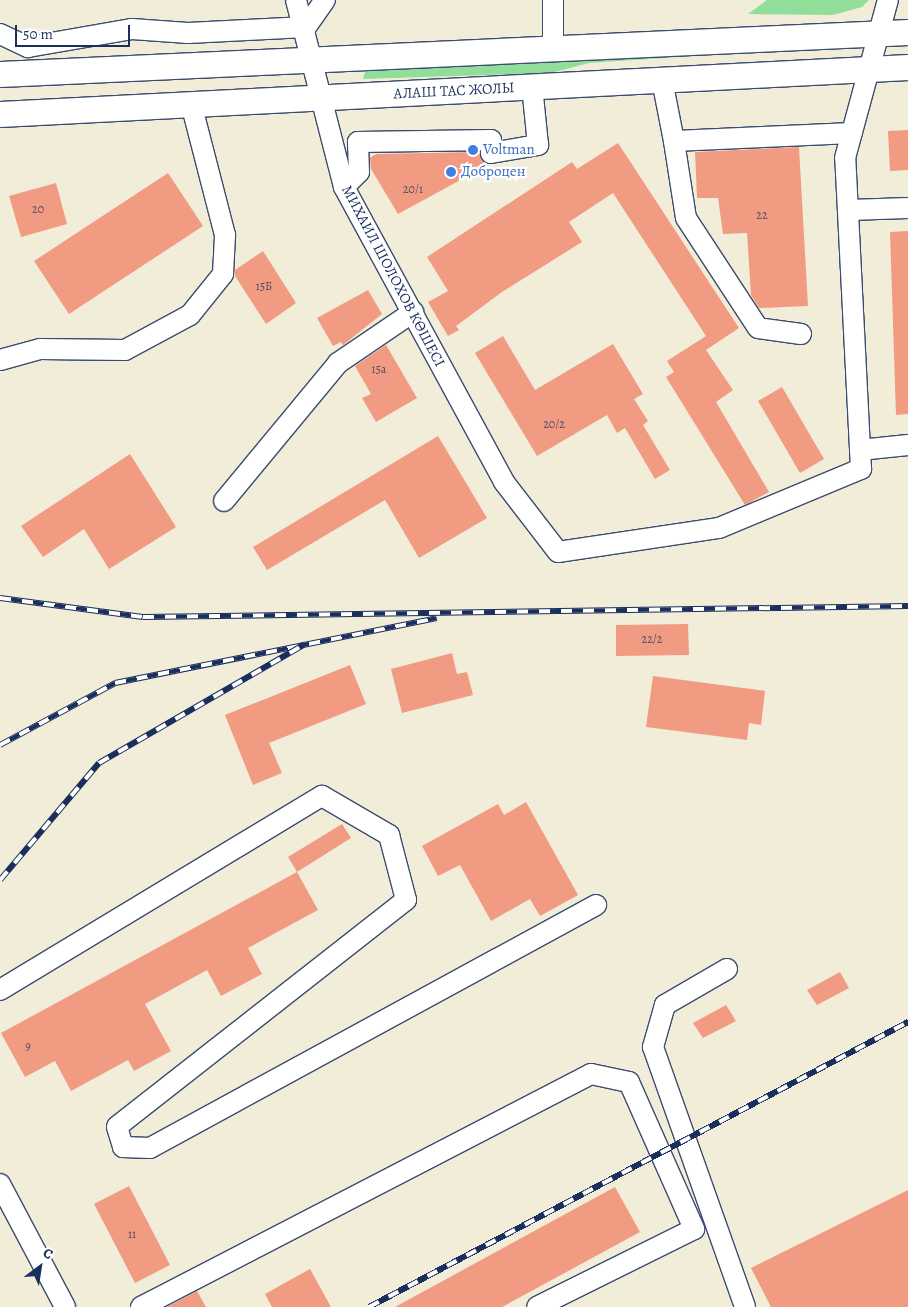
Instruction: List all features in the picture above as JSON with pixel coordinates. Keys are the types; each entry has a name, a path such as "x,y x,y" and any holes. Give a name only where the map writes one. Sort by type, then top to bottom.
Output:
{"main road":[{"path":"0,74 908,32"},
{"name":"АЛАШ ТАС ЖОЛЫ","path":"0,114 322,99 532,86 908,67"}],"street":[{"name":"МИХАИЛ ШОЛОХОВ КӨШЕСІ","path":"296,0 315,60 322,99 344,188 504,482 558,552 719,528 861,469 860,450"},
{"path":"0,34 28,47 132,29 188,33 306,27 325,0"},
{"path":"553,0 553,48"},
{"path":"888,0 845,158 860,450 908,445"},
{"path":"662,80 686,218 758,328 801,334"},
{"path":"344,188 359,172 358,142 491,140 491,152 538,145 532,86"},
{"path":"0,360 40,349 125,350 190,315 223,274 225,236 191,104"},
{"path":"674,141 852,133"},
{"path":"849,210 908,208"},
{"path":"224,501 338,363 413,312"},
{"path":"0,990 322,796 389,835 406,900 116,1127 123,1147 150,1148 596,905"},
{"path":"727,969 665,1005 653,1047 745,1307"},
{"path":"141,1307 591,1074 629,1082 694,1229 537,1307"},
{"path":"0,1184 65,1307"}],"green space":[{"path":"767,0 869,0 862,7 833,15 748,14"},
{"path":"827,47 589,63 551,73 363,79 366,68"}],"building":[{"path":"908,130 908,170 890,171 888,131"},
{"path":"618,143 739,328 706,350 733,390 716,402 769,492 745,505 666,377 674,372 667,361 706,336 613,193 569,222 582,242 502,292 456,326 459,330 448,336 428,302 448,291 427,257 572,162 577,169"},
{"path":"799,147 808,306 759,308 751,295 747,233 723,234 718,198 697,198 695,152"},
{"path":"479,152 488,165 398,214 371,169 370,158 376,154"},
{"path":"168,173 203,226 69,314 34,261"},
{"path":"56,183 67,224 21,237 9,196"},
{"path":"908,231 908,414 896,415 890,232"},
{"path":"263,251 296,303 266,324 235,276 235,270"},
{"path":"368,290 382,314 343,345 341,342 333,346 317,318"},
{"path":"503,336 535,390 613,344 643,394 634,399 648,421 643,425 670,470 655,479 625,428 617,433 607,415 537,456 475,353"},
{"path":"386,345 417,398 376,422 362,398 371,394 355,366"},
{"path":"782,387 824,459 800,473 758,401"},
{"path":"438,436 487,518 419,558 385,500 267,570 253,547"},
{"path":"130,454 176,527 109,569 84,529 43,557 21,526"},
{"path":"688,624 689,655 616,656 616,625"},
{"path":"452,653 457,674 467,672 473,695 402,713 391,669"},
{"path":"350,665 366,704 269,743 282,773 253,785 225,715"},
{"path":"653,676 765,691 761,725 749,723 747,740 646,727"},
{"path":"526,802 578,895 540,916 530,899 491,921 460,865 438,876 422,846 498,804 504,815"},
{"path":"342,824 351,838 297,872 288,857"},
{"path":"297,872 318,910 248,948 262,974 221,996 207,970 145,1004 171,1051 134,1071 128,1060 71,1091 55,1061 25,1077 1,1033"},
{"path":"840,972 849,988 817,1005 807,990"},
{"path":"726,1005 736,1021 703,1038 693,1023"},
{"path":"129,1186 170,1265 135,1283 94,1204"},
{"path":"615,1187 640,1232 502,1307 395,1307"},
{"path":"908,1190 908,1307 771,1307 751,1268"},
{"path":"310,1269 331,1307 272,1307 265,1294"},
{"path":"197,1291 206,1307 167,1307"}],"railway":[{"path":"0,598 143,617 908,606"},
{"path":"0,745 115,683 436,618"},
{"path":"0,880 99,763 303,645"},
{"path":"369,1307 908,1022"}],"place":[{"name":"Voltman","path":"473,150"},
{"name":"Доброцен","path":"451,172"}]}
